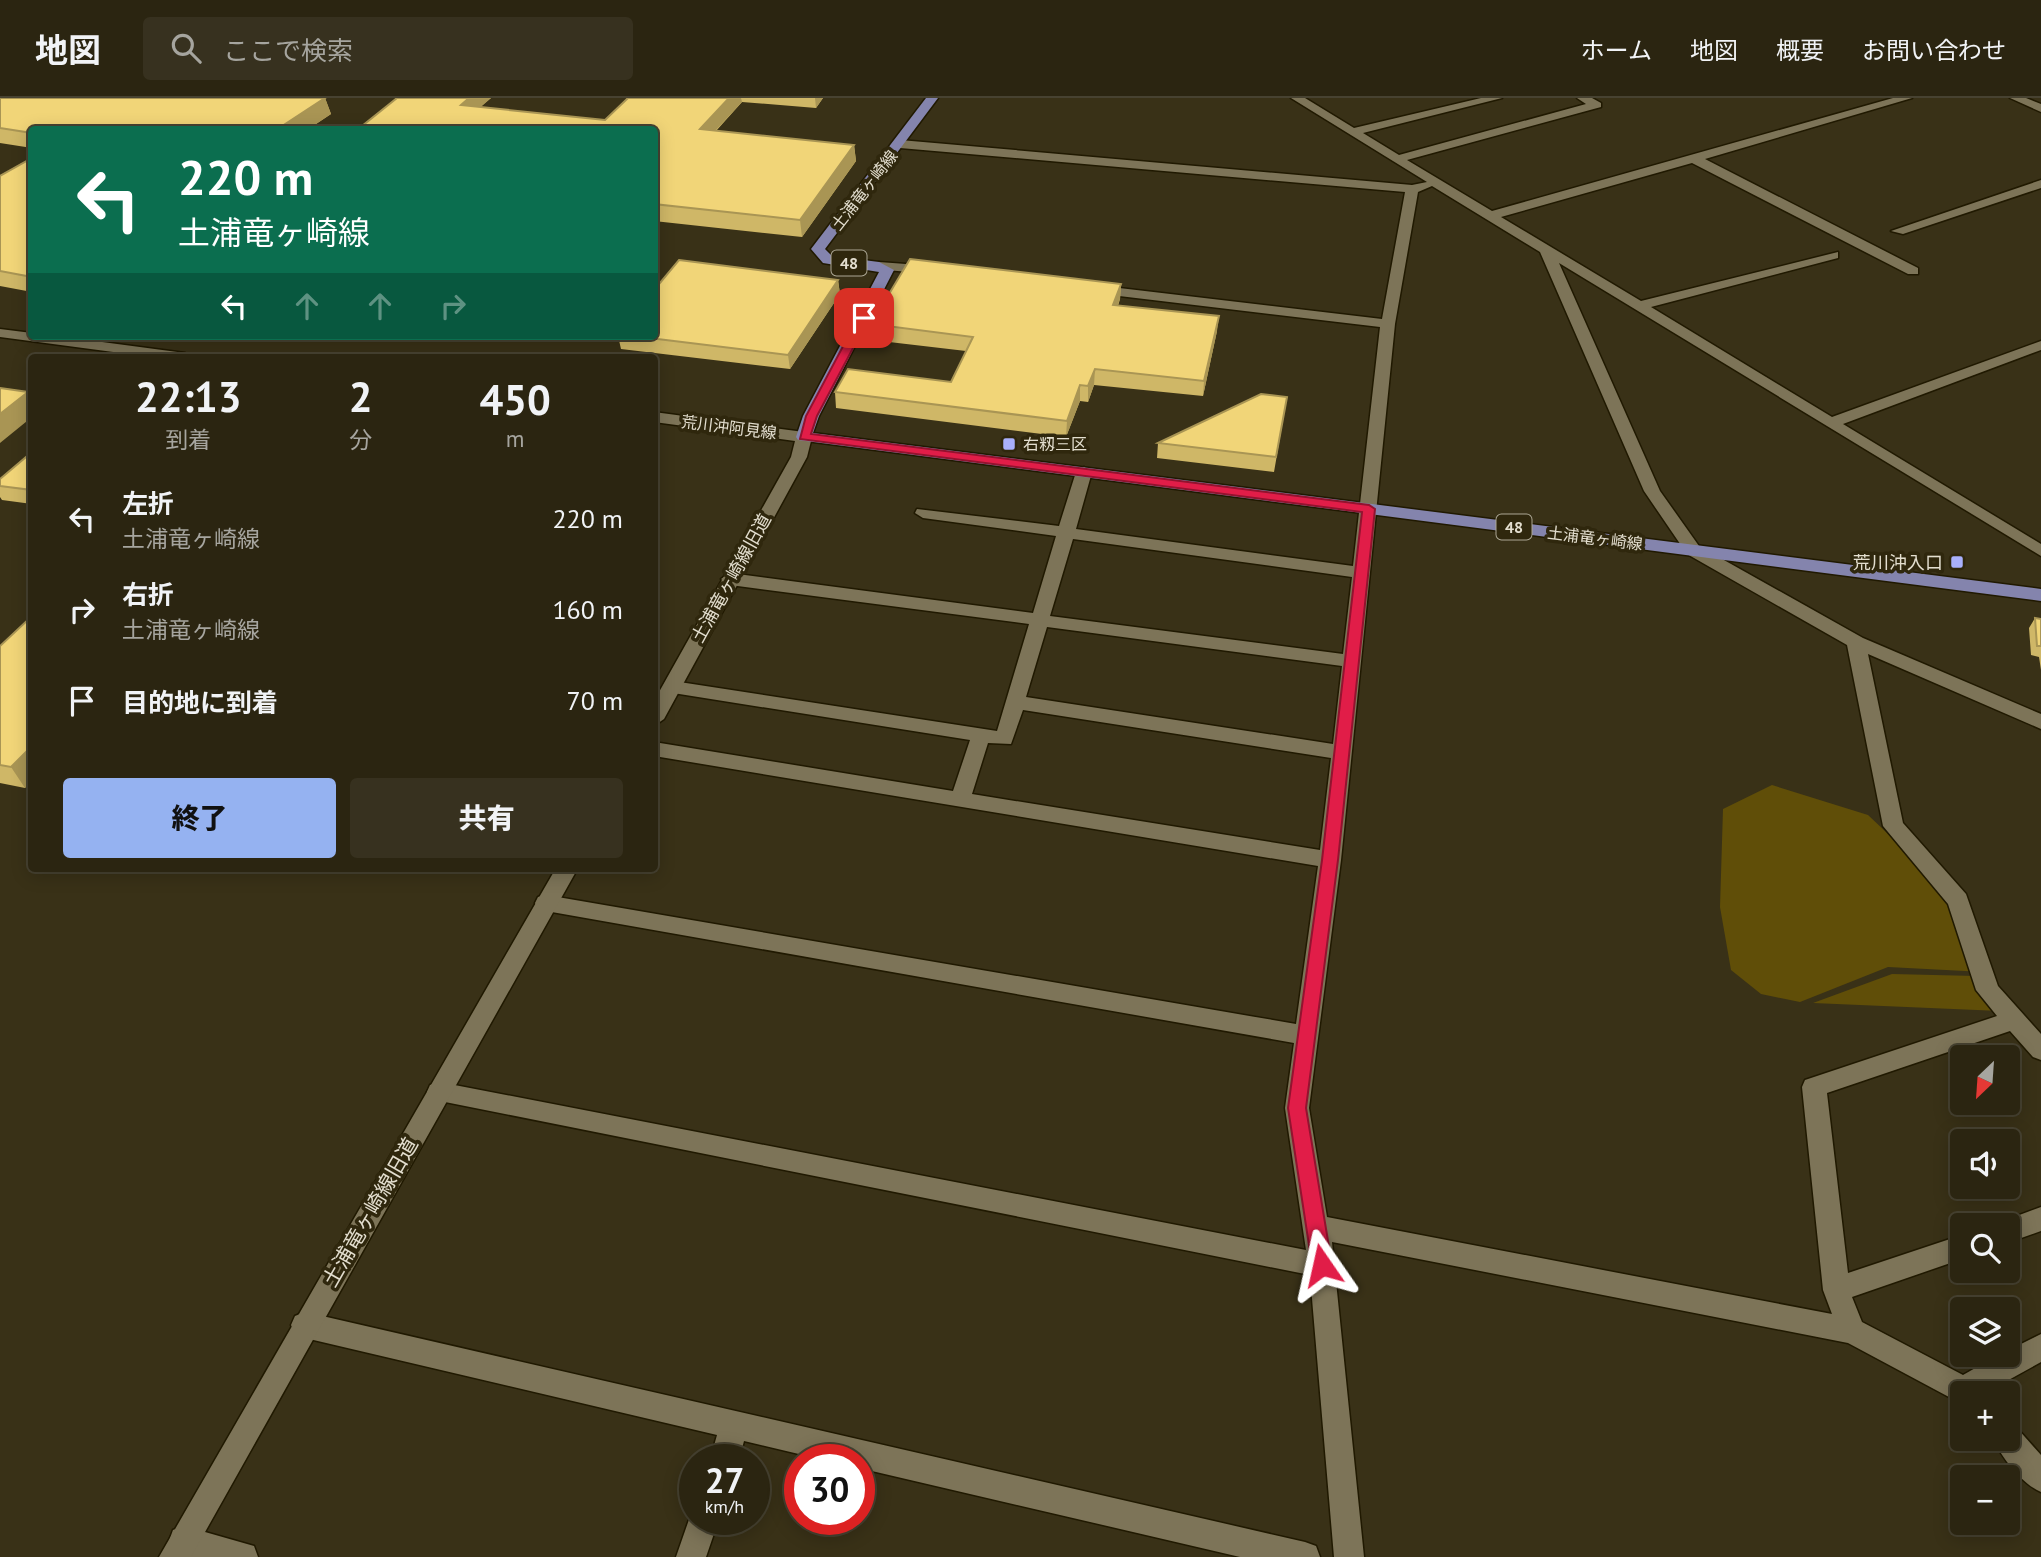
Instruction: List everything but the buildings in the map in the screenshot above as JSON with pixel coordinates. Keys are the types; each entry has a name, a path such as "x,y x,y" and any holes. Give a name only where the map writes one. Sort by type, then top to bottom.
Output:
{"main road":[{"name":"土浦竜ヶ崎線","path":"879,266 828,260 818,249 900,144 932,98"},
{"name":"48","path":"804,437 811,416 887,276 887,270 879,266"},
{"name":"土浦竜ヶ崎線","path":"804,437 2041,594"}],"street":[{"path":"1301,100 1319,98"},
{"path":"1352,132 1496,98"},
{"path":"1396,159 1597,105 1583,98"},
{"path":"1862,98 1878,105"},
{"path":"1490,216 1906,98"},
{"path":"2015,98 2041,108"},
{"path":"1301,100 2041,551"},
{"path":"900,144 1412,189 1435,184"},
{"path":"1693,158 1913,271"},
{"path":"1898,231 2041,184"},
{"path":"1349,1557 1322,1265 1297,1108 1330,860 1349,661 1369,509 1388,324 1412,189"},
{"path":"1546,250 1652,491 1693,550 1856,642 2041,722"},
{"path":"1639,306 1833,255"},
{"path":"879,266 951,272"},
{"path":"1073,286 1388,324"},
{"path":"0,333 28,337"},
{"path":"54,340 162,354"},
{"path":"1831,423 2041,345"},
{"name":"荒川沖阿見線","path":"658,418 804,437"},
{"name":"土浦竜ヶ崎線旧道","path":"658,712 799,457 804,437"},
{"path":"673,687 1004,739 1084,472"},
{"path":"923,513 1361,573"},
{"path":"730,579 1349,661"},
{"path":"1856,642 1893,826 1958,900 1988,990 2041,1050"},
{"path":"1015,702 1340,752"},
{"path":"960,799 981,736"},
{"path":"658,750 1330,860"},
{"name":"土浦竜ヶ崎線旧道","path":"179,1549 565,872"},
{"path":"546,903 1306,1035"},
{"path":"1852,1331 1836,1290 1814,1087 2013,1020"},
{"path":"439,1092 1322,1265"},
{"path":"2020,1226 2041,1219"},
{"path":"1315,1227 1852,1331 1950,1382"},
{"path":"1836,1290 1950,1251"},
{"path":"305,1325 1305,1557"},
{"path":"1984,1381 2041,1347"},
{"path":"729,1444 735,1424"},
{"path":"2018,1451 2041,1477"},
{"path":"691,1557 699,1535"},
{"path":"179,1549 243,1557"}],"shaded area":[{"path":"1772,785 1868,815 1958,900 1984,972 1888,967 1800,1002 1761,994 1731,970 1720,907 1723,809"},
{"path":"1892,974 1976,976 1976,990 2000,1011 1813,1003"}],"place":[{"name":"右籾三区","path":"1009,444"},
{"name":"荒川沖入口","path":"1957,562"}],"route":[{"path":"864,318 811,416 804,437 1369,509 1349,661 1330,860 1297,1108 1322,1265"}]}
